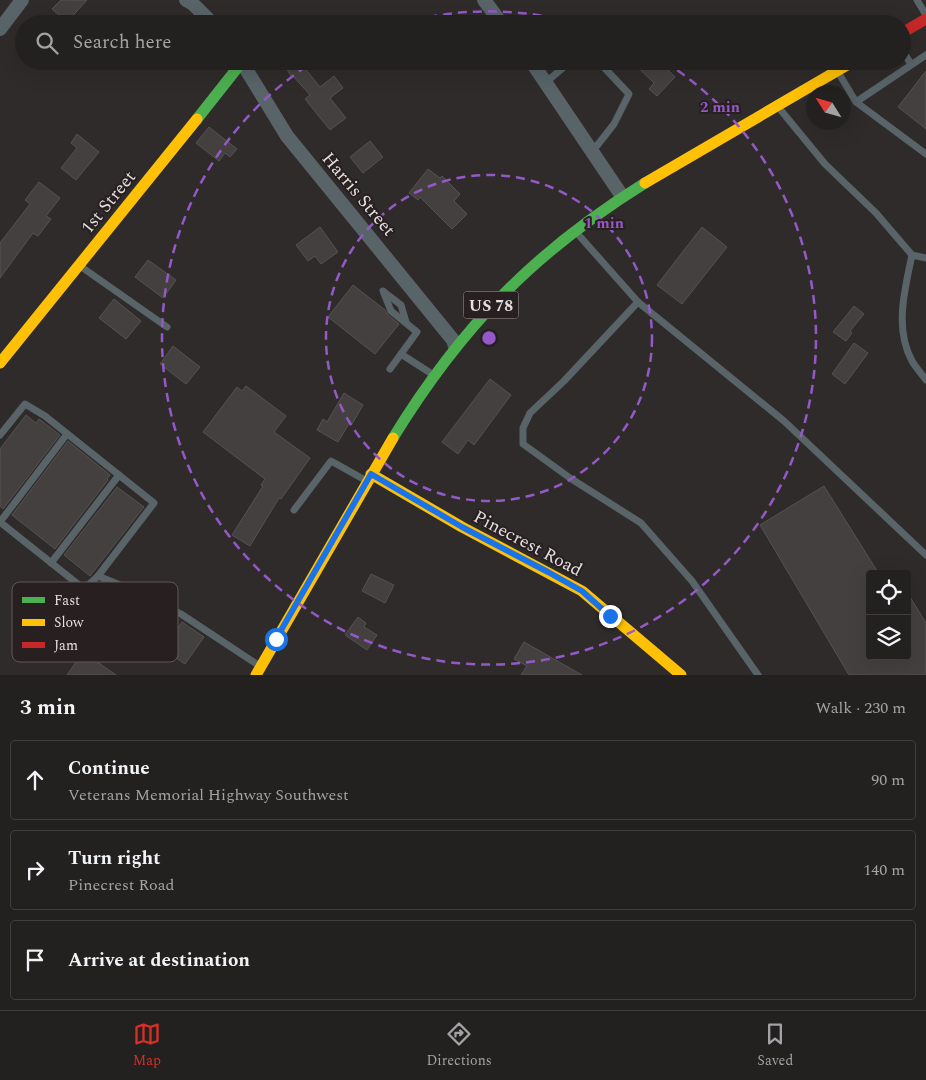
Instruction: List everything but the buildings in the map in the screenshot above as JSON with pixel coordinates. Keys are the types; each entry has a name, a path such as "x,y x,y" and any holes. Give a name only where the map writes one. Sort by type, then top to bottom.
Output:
{"main road":[{"path":"911,28 926,20"},
{"name":"1st Street","path":"0,363 80,266 236,70"},
{"name":"US 78","path":"258,671 394,434 433,375 488,308 525,271 574,230 622,196 838,71"},
{"name":"Pinecrest Road","path":"369,477 582,591 682,675"}],"street":[{"path":"0,29 22,0"},
{"path":"186,0 194,4 204,15"},
{"path":"484,0 495,15"},
{"name":"Harris Street","path":"247,70 287,136 383,252 453,340 455,346"},
{"path":"537,70 622,196"}],"lane":[{"path":"917,0 926,15"},
{"path":"911,64 926,55"},
{"path":"546,83 560,70"},
{"path":"592,152 614,124 629,94 606,70"},
{"path":"856,102 902,70"},
{"path":"838,71 856,102 926,154"},
{"path":"777,106 825,164 876,213 912,255 926,258"},
{"path":"574,230 638,302 784,421 926,555"},
{"path":"912,255 902,302 903,336 912,360 926,380"},
{"path":"80,266 167,327"},
{"path":"638,302 564,381 530,413 523,428 523,444 570,478 641,524 692,581 758,675"},
{"path":"390,369 417,332 406,322"},
{"path":"401,354 433,375"},
{"path":"0,434 24,404 45,416 154,503 92,582"},
{"path":"67,434 0,522 75,582"},
{"path":"294,510 331,461 369,477"},
{"path":"51,563 119,475"},
{"path":"98,576 113,582"},
{"path":"178,612 258,671"}],"traffic: fast":[{"path":"197,119 236,70"},
{"path":"393,438 445,361 503,295 568,236 645,183"}],"traffic: slow":[{"path":"645,183 839,70"},
{"path":"0,363 197,119"},
{"path":"256,675 393,438"},
{"path":"371,474 462,527 582,591 681,675"}],"traffic: jam":[{"path":"911,28 926,19"}],"route":[{"path":"276,639 371,474 462,527 582,591 610,616"}]}
